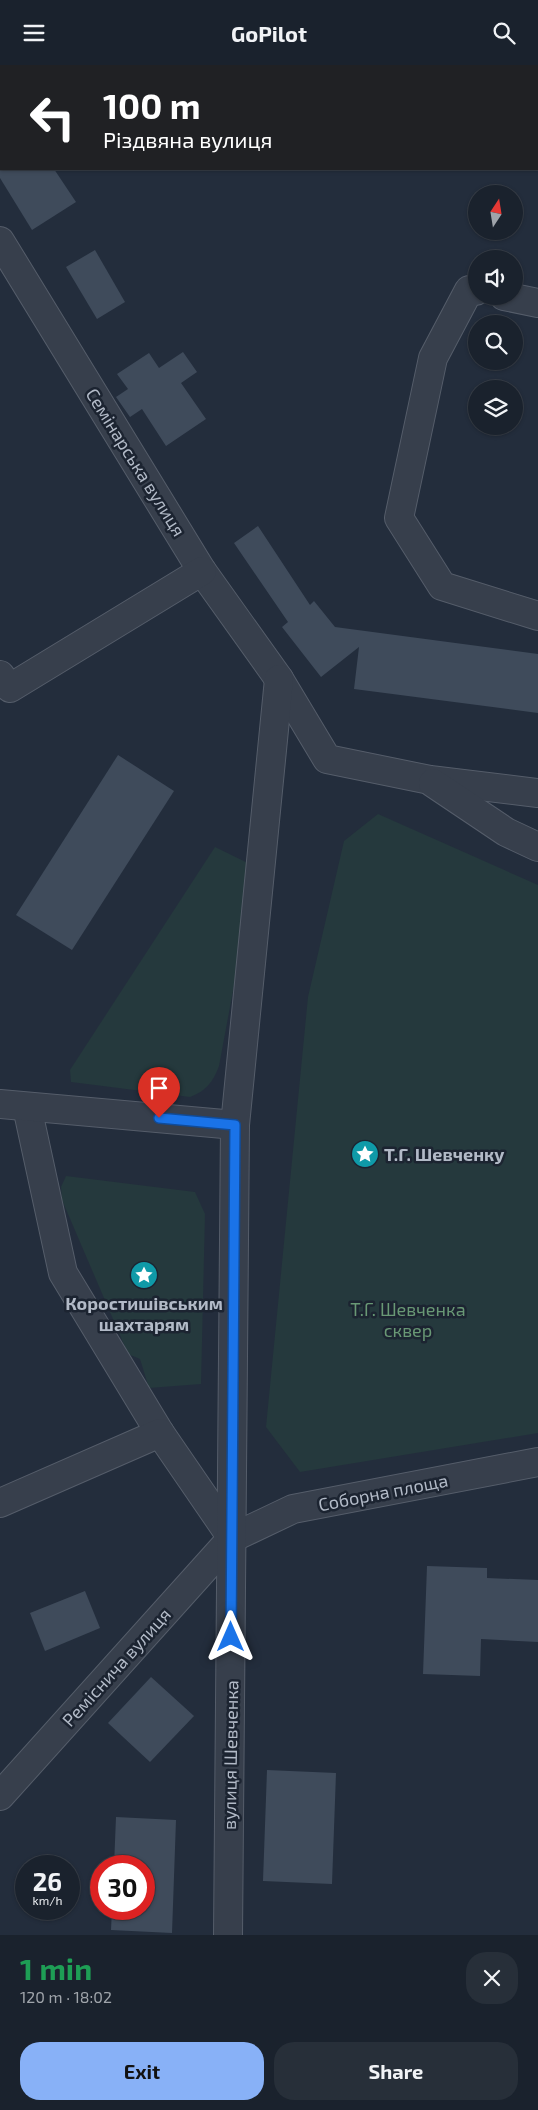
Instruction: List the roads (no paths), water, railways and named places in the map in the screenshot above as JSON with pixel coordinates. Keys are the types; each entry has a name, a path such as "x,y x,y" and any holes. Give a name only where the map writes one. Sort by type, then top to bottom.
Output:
{"street":[{"name":"Семінарська вулиця","path":"0,241 202,571 279,679 327,759 430,780 538,793"},
{"path":"468,291 434,358 399,518 442,586 538,616"},
{"path":"523,300 538,303"},
{"path":"0,675 10,688 202,571"},
{"name":"вулиця Шевченка","path":"228,1935 235,1125 279,679"},
{"path":"430,780 506,832 538,847"},
{"path":"0,1104 235,1125"},
{"path":"27,1107 63,1273 160,1433 232,1538"},
{"path":"0,1503 160,1433"},
{"name":"Соборна площа","path":"232,1538 294,1509 538,1462"},
{"name":"Реміснича вулиця","path":"0,1796 232,1538"}],"place":[{"name":"Т.Г. Шевченку","path":"365,1154"},
{"name":"Коростишівським шахтарям","path":"144,1275"}],"park label":[{"name":"Т.Г. Шевченка сквер","path":"408,1320"}]}
